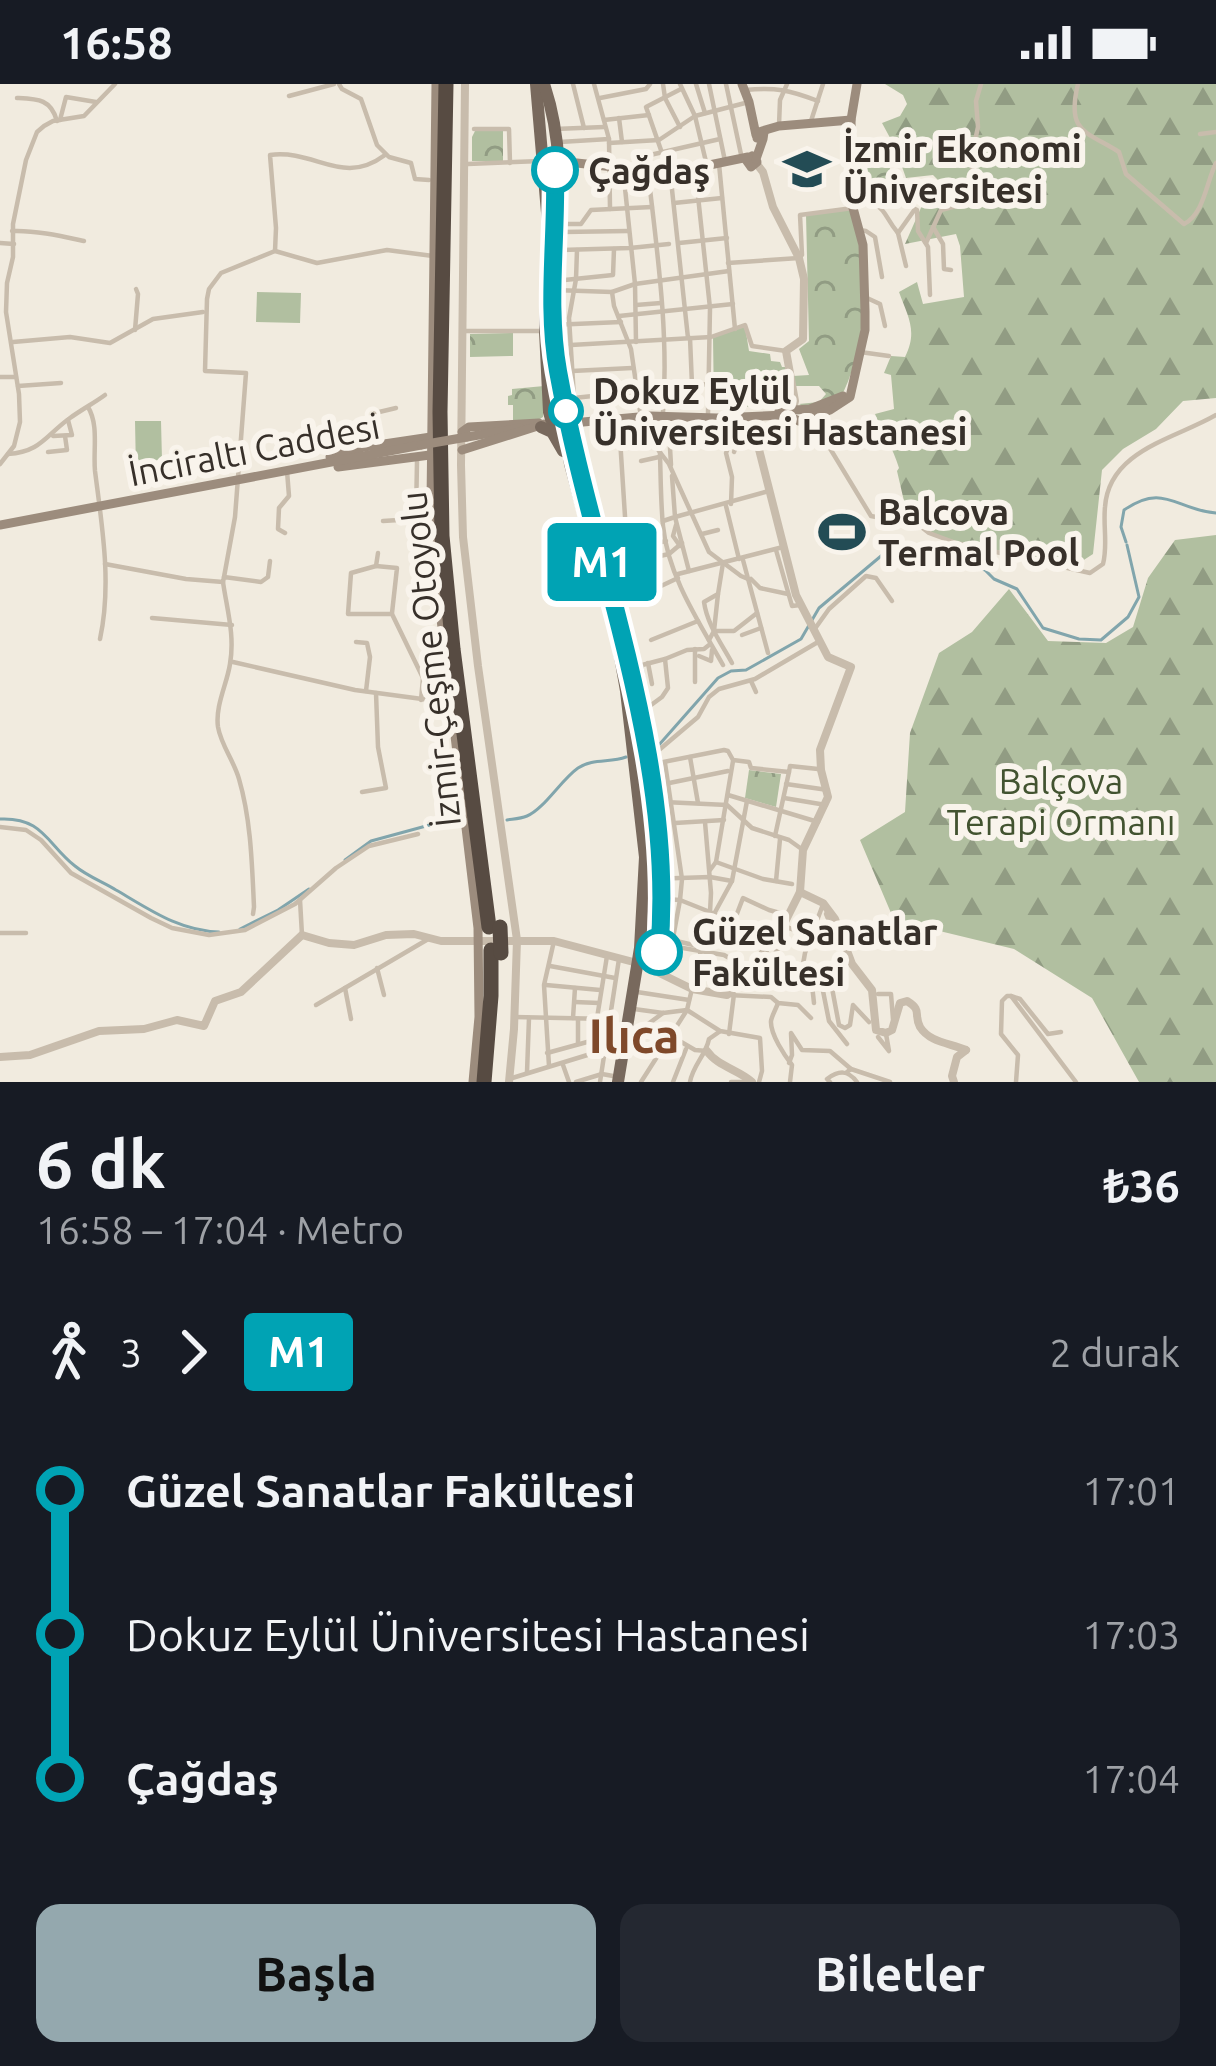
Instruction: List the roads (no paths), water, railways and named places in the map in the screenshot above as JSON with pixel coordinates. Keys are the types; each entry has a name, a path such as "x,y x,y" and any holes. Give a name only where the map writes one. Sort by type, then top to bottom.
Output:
{"highway":[{"name":"İzmir-Çeşme Otoyolu","path":"446,84 442,536 453,649 496,942 484,1082"},
{"name":"İzmir-Çeşme Otoyolu","path":"455,84 452,536 496,942 504,1081"}],"main road":[{"path":"436,84 426,441 452,703 496,942 479,1017 473,1082"},
{"path":"544,84 556,164 548,328 560,398 554,422"},
{"path":"544,84 556,164 558,228 548,328"},
{"path":"465,429 663,412 803,416 847,392 865,330 866,269 853,206 851,120 857,84"},
{"path":"556,164 670,171 750,160 759,134 744,87"},
{"path":"759,134 851,120"},
{"path":"642,414 736,421 755,416"},
{"path":"462,450 554,422"},
{"path":"554,422 564,429 625,679 646,877 631,1033"},
{"name":"İnciraltı Caddesi","path":"0,525 309,467 465,429 554,422"},
{"path":"309,467 379,444 426,441"},
{"path":"309,467 430,455"},
{"path":"572,463 639,666 632,719 642,767 650,878 631,1033 620,1080"}],"street":[{"path":"0,464 14,446 20,422 6,312 22,175 34,138 44,126 84,116 115,84"},
{"path":"290,96 337,84 361,99 376,145 385,155 411,163 415,179 429,180"},
{"path":"467,84 462,450 466,571 515,940"},
{"path":"465,429 467,84"},
{"path":"573,84 584,128"},
{"path":"594,84 609,141 610,209"},
{"path":"598,98 646,89 650,84"},
{"path":"696,84 705,113"},
{"path":"708,414 710,308 698,200 720,139 709,84"},
{"path":"571,345 711,337 745,326 752,346 786,351 801,342 804,280 800,258 773,207 763,172 750,160 726,84"},
{"path":"812,121 823,84"},
{"path":"930,295 926,242 941,210 988,196 971,159 981,84"},
{"path":"1078,84 1074,100 1080,130 1119,152 1126,174 1184,224 1199,208 1216,163"},
{"path":"661,86 680,127"},
{"path":"744,87 786,86 818,101"},
{"path":"784,127 780,100 786,86"},
{"path":"662,153 646,106 681,87 722,198 735,329"},
{"path":"59,121 66,97 99,102"},
{"path":"17,98 48,104 59,121"},
{"path":"468,164 556,164 609,141 658,140 695,116 749,102"},
{"path":"556,164 584,128 649,115"},
{"path":"619,118 622,142"},
{"path":"473,129 509,129 510,163"},
{"path":"1200,134 1216,132"},
{"path":"720,139 650,155 624,169 635,284 634,368 649,438 672,470 709,552 748,579"},
{"path":"275,251 270,155 301,156 351,170 385,155"},
{"path":"648,171 661,303 663,412"},
{"path":"670,171 692,385"},
{"path":"674,202 722,198"},
{"path":"800,258 800,215 877,204 898,233 906,266"},
{"path":"558,228 581,224 591,210 652,207"},
{"path":"898,233 915,209 918,231 926,242"},
{"path":"933,227 943,244 944,269 951,270"},
{"path":"558,228 628,230"},
{"path":"12,231 31,230 83,241"},
{"path":"859,230 875,237 882,277"},
{"path":"679,243 727,238"},
{"path":"0,243 14,244"},
{"path":"556,250 669,244"},
{"path":"554,285 614,274 614,249"},
{"path":"253,914 247,819 240,782 218,728 231,662 232,625 224,579 236,517 246,373 205,371 209,289 221,273 275,251 317,263 386,250 431,256"},
{"path":"560,398 572,371 569,324 577,250"},
{"path":"554,285 574,292 612,292 729,267 800,258"},
{"path":"135,330 136,289"},
{"path":"612,292 633,342"},
{"path":"865,297 880,304 885,326"},
{"path":"636,305 661,303"},
{"path":"466,331 548,328 733,304"},
{"path":"13,342 70,338 110,344 161,316 206,312"},
{"path":"786,351 803,416 871,515 886,519 906,515 956,543 1090,573 1103,565 1105,504 1117,472 1138,453 1216,416"},
{"path":"860,352 889,356"},
{"path":"572,371 634,368"},
{"path":"0,377 16,377"},
{"path":"18,386 61,383"},
{"path":"560,398 708,384"},
{"path":"8,454 24,452 53,436 105,395"},
{"path":"88,407 94,420 106,567 106,613 100,639"},
{"path":"379,444 375,412 396,408"},
{"path":"755,416 788,593 792,606 800,605"},
{"path":"53,436 72,435 68,420"},
{"path":"734,452 742,430 736,421"},
{"path":"736,421 726,452 732,477 728,504 754,615 768,653"},
{"path":"619,423 628,563 669,554 681,544"},
{"path":"659,431 669,554 723,665"},
{"path":"669,431 676,520 689,571"},
{"path":"48,452 67,450 65,436"},
{"path":"641,461 662,454"},
{"path":"383,521 415,519 417,457"},
{"path":"285,533 278,529 279,508 289,496 287,471"},
{"path":"663,521 769,491"},
{"path":"702,534 718,530"},
{"path":"627,544 638,547 666,541"},
{"path":"614,599 652,590 689,571 743,563 780,548"},
{"path":"672,943 724,955 760,980 800,892 802,850 826,805 828,790 820,750 851,667 828,657 800,605 780,548"},
{"path":"376,566 378,553"},
{"path":"104,563 186,579 266,580 270,561"},
{"path":"743,563 755,586 788,593"},
{"path":"695,664 715,632 726,565"},
{"path":"392,614 348,614 351,573 376,566 398,568 392,614 423,678 421,700"},
{"path":"638,572 645,570 652,590"},
{"path":"642,767 698,717 710,697 724,686 751,681 813,631 829,609 866,577 875,578 892,602"},
{"path":"718,594 704,606 732,663"},
{"path":"715,632 734,631 754,615"},
{"path":"152,618 232,625"},
{"path":"651,640 698,621"},
{"path":"742,635 759,628"},
{"path":"356,642 367,644 370,657 366,691"},
{"path":"648,684 639,666 710,644"},
{"path":"699,656 712,659 710,644"},
{"path":"694,649 695,682"},
{"path":"632,719 668,688 665,659"},
{"path":"231,662 376,693 452,703"},
{"path":"751,681 756,692"},
{"path":"362,792 386,788 378,747 376,693"},
{"path":"642,767 728,751 733,760 727,805 710,874"},
{"path":"690,757 698,803"},
{"path":"733,760 749,762 751,768 789,772"},
{"path":"662,974 682,879 665,763"},
{"path":"776,881 781,810 790,766 821,770"},
{"path":"641,795 668,784 731,771"},
{"path":"786,784 828,790"},
{"path":"641,795 727,805 752,828 789,840 802,850"},
{"path":"728,796 818,821"},
{"path":"784,798 826,805"},
{"path":"641,1082 687,1010 712,913 732,881 747,801"},
{"path":"674,823 724,820"},
{"path":"705,822 712,913"},
{"path":"0,827 26,830 71,873 151,918 188,933 232,934 300,900 368,846 418,834"},
{"path":"789,840 807,839"},
{"path":"716,862 792,884"},
{"path":"650,878 710,874 732,881"},
{"path":"800,892 827,906 852,964 872,990 875,1030 882,1035 892,1030 900,1003 913,1002 923,1030 937,1041 966,1050 957,1057 954,1082"},
{"path":"649,898 680,900 775,944"},
{"path":"733,924 743,898 787,915"},
{"path":"300,900 302,935"},
{"path":"827,906 833,933 830,944"},
{"path":"799,987 805,953 827,906"},
{"path":"783,926 807,934 813,921"},
{"path":"0,933 26,933"},
{"path":"302,935 354,945 386,935 414,934 441,941 554,941 636,964 692,988 771,997 778,1003 798,1005 811,1018"},
{"path":"0,1057 30,1055 99,1031 144,1029 177,1020 204,1026 215,1001 241,992 302,935"},
{"path":"316,1005 430,938"},
{"path":"496,942 515,940"},
{"path":"549,1066 544,985 554,941"},
{"path":"496,942 514,1017 504,1081"},
{"path":"729,1034 731,994 775,944"},
{"path":"597,1018 607,956"},
{"path":"547,966 615,978 636,964"},
{"path":"770,964 801,973"},
{"path":"377,968 384,995"},
{"path":"764,976 782,984 832,988 839,1025 850,1025 853,1005 869,1022"},
{"path":"601,1078 615,978"},
{"path":"544,985 600,990"},
{"path":"814,1003 816,986"},
{"path":"816,986 829,1021 847,1044"},
{"path":"575,987 578,1043"},
{"path":"345,988 351,1018"},
{"path":"637,992 689,1000"},
{"path":"878,994 891,994 894,1024"},
{"path":"1016,1082 1018,1055 1001,1034 1002,1001 1007,995 1020,999 1048,1034 1061,1032"},
{"path":"1011,996 1076,1082"},
{"path":"574,1002 612,1002"},
{"path":"778,1003 771,1024 792,1066 790,1082"},
{"path":"634,1009 687,1010 729,1034 760,1038 762,1071 753,1082"},
{"path":"631,1033 663,1013"},
{"path":"514,1017 597,1018 631,1033 707,1051"},
{"path":"527,1072 529,1018"},
{"path":"690,1082 717,1029"},
{"path":"789,1063 791,1033 802,1050 830,1052 857,1082"},
{"path":"547,1053 609,1036"},
{"path":"673,1082 687,1046"},
{"path":"504,1081 607,1049"},
{"path":"707,1051 753,1082"},
{"path":"562,1062 573,1082 620,1080"},
{"path":"538,1070 542,1082"},
{"path":"827,1081 849,1071 890,1082"},
{"path":"731,1082 753,1082"}],"waterway":[{"path":"1126,542 1121,527 1124,510 1150,498 1216,513"},
{"path":"966,562 1017,589 1043,628 1101,640 1128,617 1139,597 1127,545"},
{"path":"641,756 658,746 718,678 746,670 801,639 819,608 887,551 961,563"},
{"path":"507,820 533,812 584,765 626,757"},
{"path":"345,860 371,841 459,817"},
{"path":"0,819 35,827 80,870 165,918 219,932"},
{"path":"240,929 309,889"}],"metro line":[{"name":"M1","path":"555,170 556,364 641,722 663,873 659,952"}],"place":[{"name":"İzmir Ekonomi Üniversitesi","path":"807,169"},
{"name":"Çağdaş","path":"555,170"},
{"name":"Dokuz Eylül Üniversitesi Hastanesi","path":"566,411"},
{"name":"Balcova Termal Pool","path":"842,532"},
{"name":"Güzel Sanatlar Fakültesi","path":"659,952"}],"district":[{"name":"Ilıca","path":"634,1035"}],"park label":[{"name":"Balçova Terapi Ormanı","path":"1061,800"}]}
